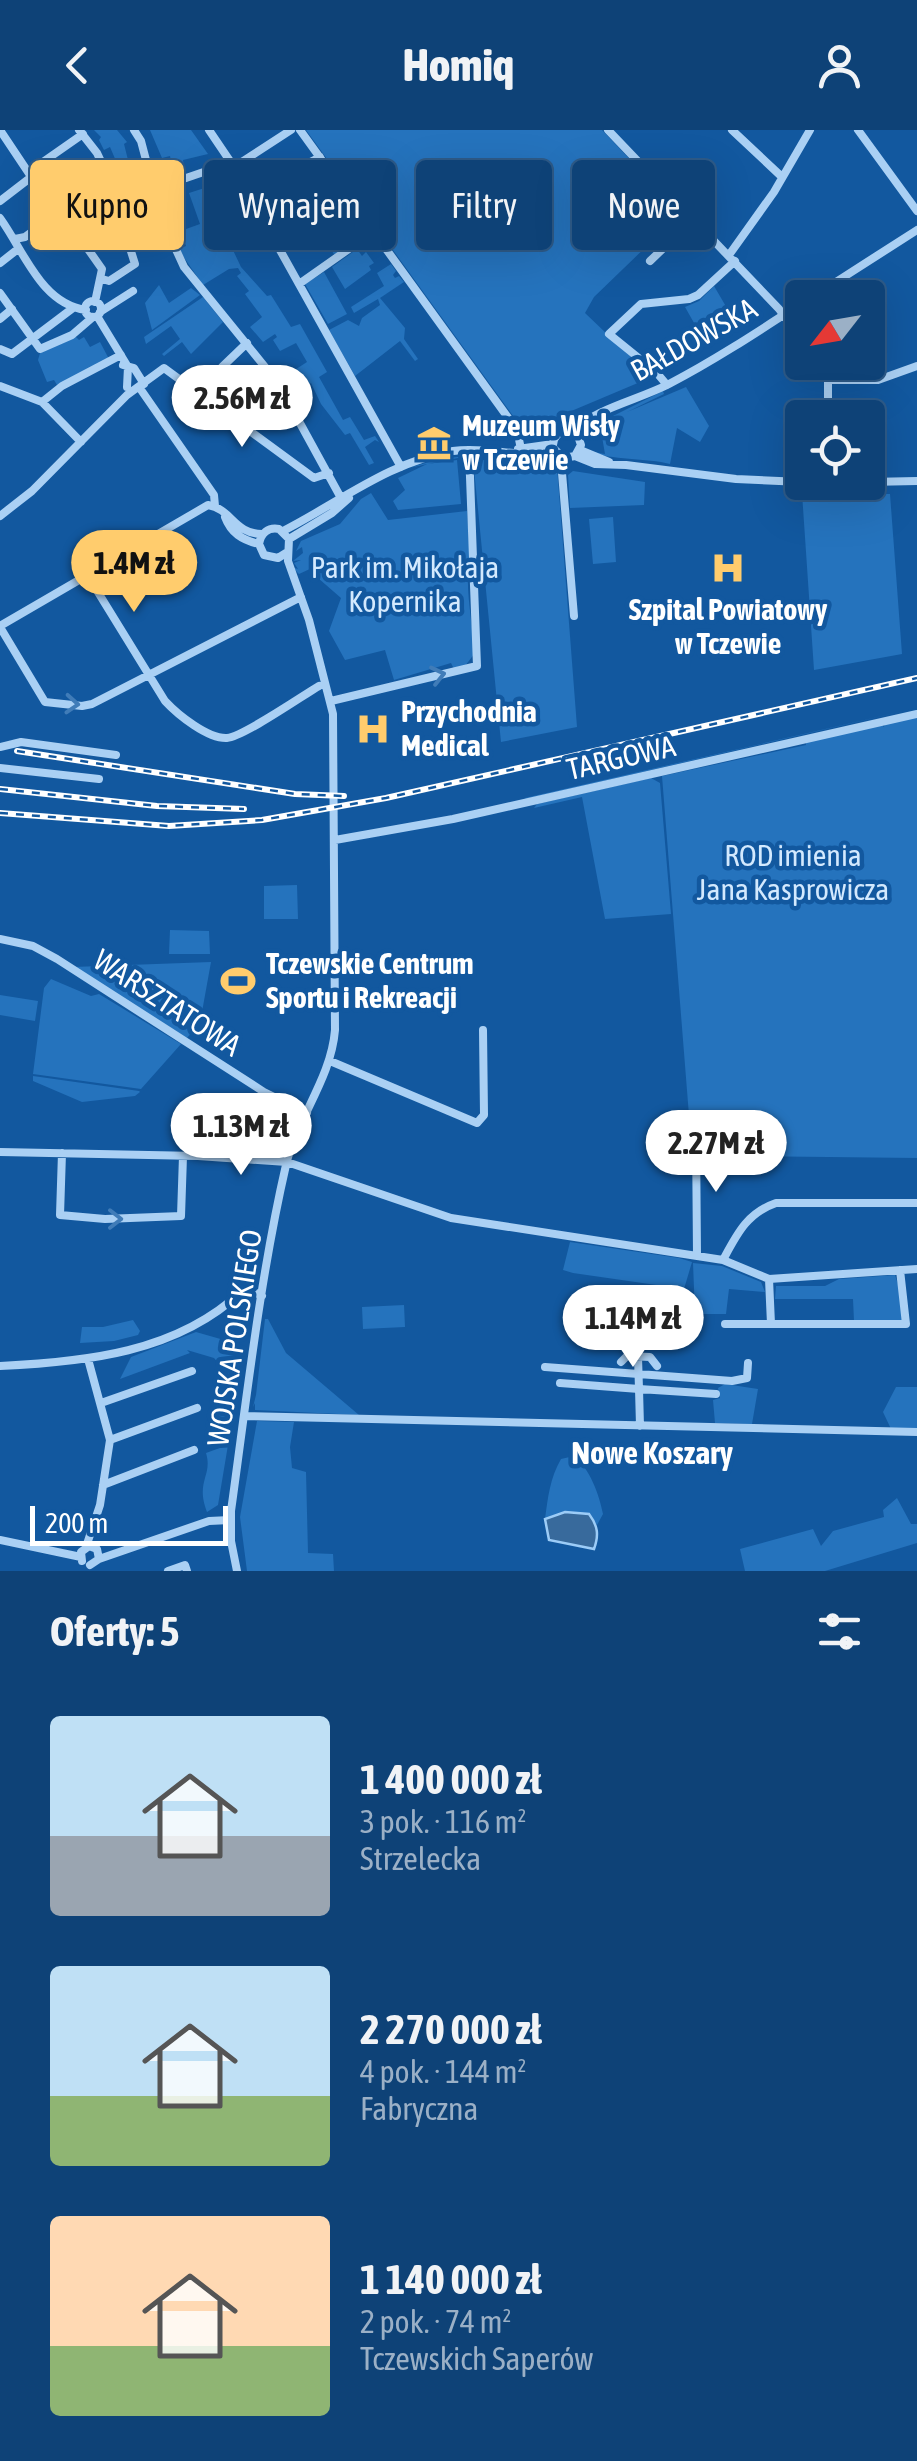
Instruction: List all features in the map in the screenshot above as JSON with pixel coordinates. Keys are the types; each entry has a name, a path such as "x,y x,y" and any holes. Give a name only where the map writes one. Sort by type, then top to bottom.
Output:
{"street":[{"path":"0,130 30,174 0,201"},
{"path":"134,130 146,160"},
{"path":"209,130 229,160"},
{"path":"245,160 291,130"},
{"path":"300,130 322,160"},
{"path":"608,130 637,160"},
{"path":"732,130 782,176"},
{"path":"667,385 610,334 641,304 698,295 732,258 810,130"},
{"path":"858,130 917,211"},
{"path":"47,160 81,132 100,160"},
{"path":"314,160 320,157"},
{"path":"0,218 18,249 61,304 94,314 121,361 128,388"},
{"path":"840,280 917,230"},
{"path":"15,238 30,234"},
{"path":"715,240 784,315"},
{"path":"0,263 18,249"},
{"path":"0,292 42,349 72,336 100,306 95,302 102,280 100,265 88,250"},
{"path":"102,280 109,281 135,264 130,250"},
{"path":"176,250 184,267 296,410 341,498"},
{"path":"280,250 401,467"},
{"path":"299,284 347,250"},
{"path":"387,250 517,430 522,448"},
{"path":"650,261 661,250"},
{"path":"94,314 133,292"},
{"path":"0,349 12,354 73,308"},
{"path":"0,318 12,309"},
{"name":"BAŁDOWSKA","path":"554,448 559,433 575,434 589,417 667,385 784,315"},
{"path":"222,366 247,343"},
{"path":"121,361 134,368 233,532 259,544"},
{"path":"42,402 62,386 121,361"},
{"path":"885,377 917,366"},
{"path":"0,516 32,492 82,442 128,388 164,368 314,478 329,473"},
{"path":"828,380 828,400"},
{"path":"0,386 42,402 82,442"},
{"path":"575,434 577,453"},
{"path":"262,534 259,544 264,555 282,556 286,535 341,498 401,467 469,450 539,456 554,448"},
{"path":"507,451 554,448 564,458"},
{"path":"331,701 477,666 469,450"},
{"path":"564,458 577,453"},
{"path":"577,453 595,464 785,481"},
{"path":"564,458 574,616"},
{"path":"885,482 917,481"},
{"path":"286,535 332,513 352,494"},
{"path":"216,508 244,532 262,534 274,528 286,535"},
{"path":"216,508 0,626 44,702 92,704 301,598"},
{"name":"WOJSKA POLSKIEGO","path":"237,1571 230,1520 262,1296 287,1162 330,1061 336,1014 331,701 301,598 282,556"},
{"path":"88,576 169,706 224,738 234,737 319,686"},
{"name":"TARGOWA","path":"334,840 453,819 917,714"},
{"path":"0,747 21,742 116,755"},
{"path":"0,768 99,780"},
{"name":"WARSZTATOWA","path":"0,940 32,946 57,960 264,1092 307,1113"},
{"path":"330,1061 477,1123 484,1115 484,1030"},
{"path":"696,1133 697,1255"},
{"path":"0,1152 287,1162 451,1218 697,1255 723,1260 769,1279 917,1268"},
{"path":"62,1153 60,1216 78,1218 181,1216 183,1156"},
{"path":"723,1260 744,1223 776,1203 917,1203"},
{"path":"725,1324 906,1324 900,1270"},
{"path":"769,1279 771,1324"},
{"path":"0,1366 88,1359 152,1343 190,1326 248,1289 262,1296"},
{"path":"621,1362 627,1356 638,1357 655,1360 657,1366"},
{"path":"638,1357 640,1426"},
{"path":"88,1359 110,1440 88,1558"},
{"path":"545,1367 732,1381 747,1378 748,1363"},
{"path":"101,1403 192,1371"},
{"path":"560,1383 716,1394"},
{"path":"110,1440 197,1408"},
{"path":"244,1416 917,1432"},
{"path":"103,1485 194,1450"},
{"path":"0,1540 88,1558 120,1553 209,1521 230,1520"},
{"path":"168,1571 186,1566 187,1571"}],"green space":[{"path":"94,130 117,130 127,142 124,144 128,160 116,160 110,147 104,150 101,137"},
{"path":"150,130 191,130 208,154 183,160 162,158"},
{"path":"306,130 602,130 631,160 572,160 572,250 643,250 594,297 585,313 652,377 524,431 393,250 396,250 396,160 328,160"},
{"path":"204,188 204,250 233,250 241,267 267,296 271,295 291,327 300,324 327,372 319,377 343,420 350,417 364,440 375,436 379,442 375,440 365,447 374,463 369,465 350,433 345,435 321,404 311,383 301,389 290,373 307,362 296,343 280,351 273,340 275,334 263,342 250,327 262,317 245,294 249,291 237,276 241,273 238,268 229,269 203,285 179,250 186,246 184,230 200,224 189,193"},
{"path":"356,250 362,256 366,252 374,263 369,266 371,270 345,289 332,267"},
{"path":"391,264 395,278 399,276 404,282 380,298 405,328 404,339 418,359 415,361 400,341 355,376 329,330 348,320 359,326 362,318 380,305 378,299 354,313 351,307 384,286 377,273"},
{"path":"324,272 347,314 328,324 305,284"},
{"path":"159,285 169,303 191,288 200,295 152,330 145,303"},
{"path":"714,286 731,315 698,330 685,307 699,301"},
{"path":"203,297 223,322 191,354 182,342 162,354 180,339 171,326 146,344 144,337"},
{"path":"75,336 79,340 84,337 90,347 100,342 109,359 57,385 54,380 47,382 38,360 40,353"},
{"path":"686,387 709,426 700,442 677,428 670,464 608,456 593,452 605,454 600,425 589,428 663,391 664,394 627,412"},
{"path":"468,456 409,468 439,459"},
{"path":"473,459 557,467 577,727 501,742"},
{"path":"457,460 461,504 398,510 393,501 405,490 398,478 427,464"},
{"path":"573,471 645,482 644,505 570,508 568,475"},
{"name":"Park im. Mikołaja Kopernika","path":"371,493 388,520 467,511 472,551 468,587 475,653 465,666 454,669 451,663 394,680 385,650 345,660 329,631 341,598 318,578 312,564 312,568 299,574 292,567 298,569 294,563 301,560 293,561 303,553 302,547 296,551 301,541 340,524"},
{"path":"885,494 890,494 902,654 814,670 802,500 885,500"},
{"path":"613,517 616,562 593,564 589,519"},
{"path":"917,708 526,799 525,798"},
{"name":"ROD imienia Jana Kasprowicza","path":"917,716 917,1158 729,1156 728,1151 711,1152 709,1127 690,1128 662,776 806,745 881,724 884,727 885,723"},
{"path":"651,778 660,783 671,914 605,919 582,797 534,808 537,804"},
{"path":"297,885 298,919 264,919 264,886"},
{"path":"170,930 209,931 210,954 169,954"},
{"path":"211,962 200,1023 187,1038 73,967"},
{"path":"51,979 91,996 99,994 181,1044 141,1089 33,1074 44,988"},
{"path":"0,995 38,1001 35,1021 0,1015"},
{"path":"33,1076 140,1092 135,1096 82,1102 33,1081"},
{"path":"570,1242 692,1262 684,1289 573,1273 563,1270"},
{"path":"693,1263 722,1266 761,1282 765,1292 729,1289 726,1314 695,1314"},
{"path":"895,1275 902,1320 854,1321 853,1299 775,1299 776,1286 825,1286 839,1279"},
{"path":"404,1305 405,1327 363,1329 362,1307"},
{"path":"265,1319 286,1353 359,1415 255,1410"},
{"path":"133,1320 140,1331 138,1335 80,1343 82,1327"},
{"path":"196,1332 238,1344 236,1358 218,1358 236,1359 237,1384 214,1358 187,1350 190,1353 120,1379 131,1357"},
{"path":"227,1378 237,1391 229,1399 237,1394 228,1442 206,1448 215,1421 211,1411 228,1401"},
{"path":"725,1384 758,1389 752,1424 715,1423 713,1400 720,1398 718,1388"},
{"path":"896,1387 917,1387 917,1430 891,1429 883,1412"},
{"path":"257,1421 294,1422 292,1468 306,1472 308,1553 333,1554 334,1571 247,1571 240,1517"},
{"path":"228,1445 218,1505 207,1512 203,1493 206,1453"},
{"path":"574,1456 589,1475 599,1498 603,1514 597,1525 586,1513 565,1512 545,1519 557,1466 561,1459"},
{"path":"897,1498 911,1524 917,1524 917,1543 825,1571 745,1571 740,1549 813,1529 821,1546 833,1531 884,1517 883,1510"}],"shaded area":[{"path":"565,1512 589,1514 597,1531 594,1549 549,1540 545,1519"}],"railway":[{"path":"0,813 169,826 262,820 386,798 917,678"},
{"path":"17,751 295,794 344,796"},
{"path":"0,789 157,806 244,809"}],"place":[{"name":"Muzeum Wisły w Tczewie","path":"434,443"},
{"name":"Szpital Powiatowy w Tczewie","path":"728,568"},
{"name":"Przychodnia Medical","path":"373,729"},
{"name":"Tczewskie Centrum Sportu i Rekreacji","path":"238,981"}],"district":[{"name":"Nowe Koszary","path":"652,1453"}]}
